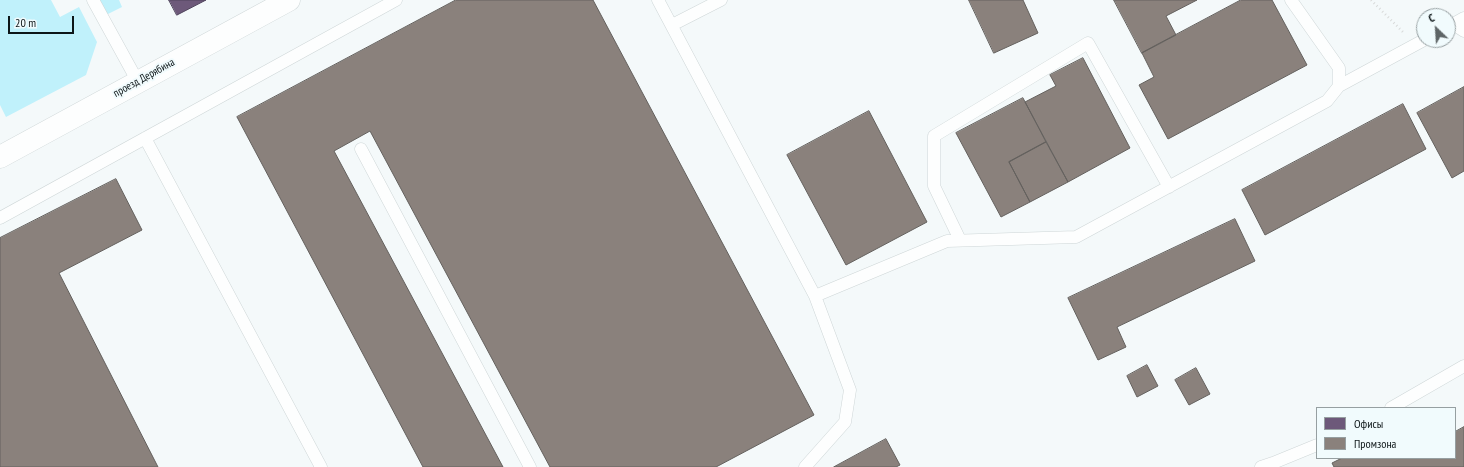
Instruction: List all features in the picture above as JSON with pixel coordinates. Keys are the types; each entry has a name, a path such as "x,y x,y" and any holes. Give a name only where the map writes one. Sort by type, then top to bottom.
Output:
{"street":[{"name":"проезд Дерябина","path":"2,151 138,82 289,0"}],"lane":[{"path":"93,0 138,82"},
{"path":"0,218 396,0"},
{"path":"658,0 815,296 850,390 845,422 805,467"},
{"path":"672,25 721,0"},
{"path":"1291,0 1339,68 1340,86"},
{"path":"1456,24 1464,31"},
{"path":"960,240 934,186 934,136 1088,43 1169,187"},
{"path":"815,296 947,241 1076,238 1327,101 1340,86 1416,44"},
{"path":"145,138 321,467"},
{"path":"361,149 530,467"},
{"path":"1393,407 1464,366"},
{"path":"1261,467 1273,464 1316,445"}],"path":[{"path":"1371,0 1416,39"}],"shaded area":[{"path":"0,0 51,0 60,17 79,7 97,42 86,75 6,117 0,105"},
{"path":"98,0 119,0 122,7 106,15"}],"building: Офисы":[{"path":"169,0 206,0 177,15"}],"building: Промзона":[{"path":"456,0 593,0 814,415 716,467 550,467 370,131 334,151 503,467 423,467 237,117"},
{"path":"969,0 1023,0 1038,33 994,53"},
{"path":"1114,0 1197,0 1166,16 1176,35 1142,53"},
{"path":"1241,0 1272,0 1307,65 1168,139 1139,85 1154,77 1142,53"},
{"path":"1083,58 1130,148 1068,182 1025,102 1056,86 1050,75"},
{"path":"1464,87 1464,171 1452,178 1417,113"},
{"path":"1023,98 1046,142 1009,162 1030,202 1001,217 956,133"},
{"path":"1403,104 1426,149 1265,235 1242,190"},
{"path":"869,111 927,222 846,265 787,155"},
{"path":"1046,142 1068,182 1030,202 1009,162"},
{"path":"116,179 142,230 59,273 158,467 0,467 0,238"},
{"path":"1235,219 1255,261 1117,327 1126,347 1098,360 1068,298"},
{"path":"1147,365 1158,386 1137,397 1127,376"},
{"path":"1196,368 1210,394 1189,405 1175,380"},
{"path":"1464,427 1464,467 1334,467 1332,463 1340,459 1456,459 1456,431"},
{"path":"886,439 900,465 896,467 834,467"}]}
